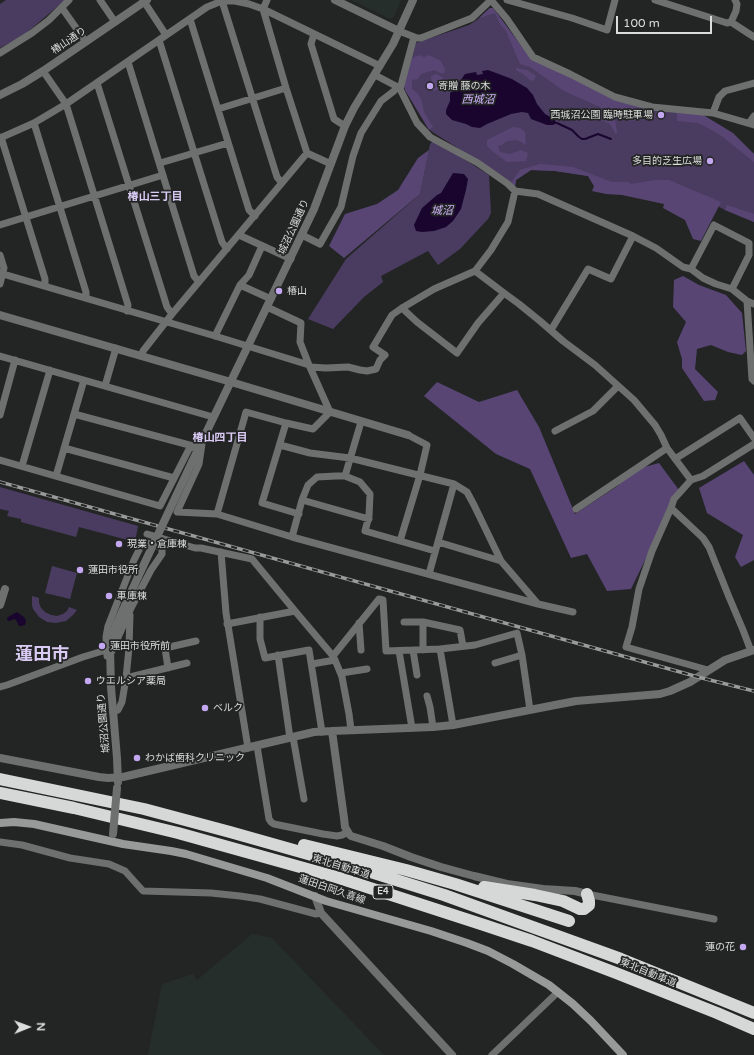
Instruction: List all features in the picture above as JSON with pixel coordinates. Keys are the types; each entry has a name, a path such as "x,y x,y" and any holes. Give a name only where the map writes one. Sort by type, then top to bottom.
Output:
{"highway":[{"name":"東北自動車道","path":"0,779 144,809 344,864 444,895 621,959 754,1013"},
{"name":"東北自動車道","path":"0,793 74,808 178,833 336,877 532,942 616,973 754,1029"},
{"path":"230,832 299,844 406,870 455,884 569,921"},
{"path":"455,884 486,887 543,897 567,902 580,909 584,909 589,904 587,894"}],"main road":[{"name":"蓮田白岡久喜線","path":"0,823 14,822 34,824 113,838 211,861 272,879 346,907 431,931 481,949 524,969 558,992 591,1021 623,1055"}],"street":[{"path":"0,53 32,34 69,0"},
{"path":"100,0 115,22"},
{"path":"267,0 263,10 307,153 331,164"},
{"path":"335,0 399,31 417,38 421,38 472,18 491,0 533,57 614,96 652,107 713,113 751,124 754,116"},
{"name":"城沼公園通り","path":"113,838 118,778 108,654 116,625 202,440 314,209 345,126 399,31 413,0"},
{"path":"507,0 572,18 606,30 614,0"},
{"path":"655,0 726,23 731,22 754,37"},
{"path":"731,22 736,11 737,4 735,0"},
{"path":"145,1 166,35"},
{"name":"椿山通り","path":"0,95 43,71 145,1"},
{"path":"222,1 277,178 282,183"},
{"path":"45,286 45,280 1,137 34,123 66,104 207,7 222,1 235,1 249,4 380,66"},
{"path":"62,8 86,42"},
{"path":"190,19 228,143 250,210 254,216"},
{"path":"314,34 311,44 334,119 345,126"},
{"path":"302,235 320,244 341,207 353,156 361,133 381,101 398,88 414,37"},
{"path":"159,40 222,242 227,249"},
{"path":"128,62 194,276 199,282"},
{"path":"43,71 66,104 128,305 127,311"},
{"path":"375,75 402,91 418,123 430,137 478,163 507,183 515,191 538,194 633,236 656,248 683,267 691,269 703,278 716,284 732,289 751,302 752,379 754,381"},
{"path":"97,83 167,308 172,314"},
{"path":"713,113 719,97 726,90 754,83"},
{"path":"218,109 286,88"},
{"path":"34,123 86,292 86,298"},
{"path":"160,163 228,143"},
{"path":"141,356 143,351 172,314 307,153"},
{"path":"0,225 163,175"},
{"path":"1,274 215,336 310,366 326,368 348,367 367,372 376,369 380,360 385,355 372,347 392,315 434,289 475,271 491,250 508,222 515,191"},
{"path":"691,269 714,225 749,243 749,255 732,289"},
{"path":"239,235 291,259"},
{"path":"551,330 588,269 611,279 633,236"},
{"path":"215,336 240,285 249,275 262,246"},
{"path":"0,255 4,268 1,274 0,284"},
{"path":"475,271 595,365 634,400 655,425 667,448 691,480"},
{"path":"240,285 301,323 300,342 330,412"},
{"path":"402,308 417,322 457,353 478,322 504,294"},
{"path":"0,315 408,435 427,445 400,541"},
{"path":"105,386 116,348"},
{"path":"0,356 213,417"},
{"path":"0,415 15,360"},
{"path":"22,466 50,370"},
{"path":"56,476 84,380"},
{"path":"555,431 592,411 618,386"},
{"path":"217,514 246,412 313,429 330,412"},
{"path":"74,414 193,446"},
{"path":"675,459 740,418 754,438"},
{"path":"345,476 361,422"},
{"path":"286,423 262,503 299,514"},
{"path":"0,460 160,506 189,449 202,440"},
{"path":"202,440 199,464 177,512 217,514 292,537 538,604 573,612"},
{"path":"708,670 626,647 632,627 639,589 652,551 674,499 691,480 703,476 754,444"},
{"path":"280,445 310,453 350,458 420,474 454,484 466,492 478,512 501,560 538,604"},
{"path":"64,448 174,478"},
{"path":"576,509 667,448"},
{"path":"292,537 302,500 308,485 317,477 345,476 360,482 370,494 369,519 365,531 435,551"},
{"path":"429,574 454,484"},
{"path":"302,500 369,519"},
{"path":"0,758 99,777 118,778 307,734 332,731 453,726 576,701 660,694 670,691 690,682 725,660 753,650 729,597 709,547 703,538 671,508"},
{"path":"147,534 194,548 201,548 252,559 334,658 341,673 346,694 351,730"},
{"path":"0,687 83,657 108,654 116,642 131,608 151,570 162,554 162,547 143,542 134,560 108,626 106,637 108,654"},
{"path":"438,542 501,560"},
{"path":"221,552 227,624 248,748"},
{"path":"0,605 5,589"},
{"path":"312,664 334,658 359,623 379,599 383,600 386,651 440,649 475,645 517,633 522,654 530,710"},
{"path":"113,712 118,710 120,707 126,678 131,608"},
{"path":"227,624 294,611"},
{"path":"260,618 260,638 265,658 309,650 322,732"},
{"path":"404,622 423,622 460,630 463,646"},
{"path":"423,622 423,650"},
{"path":"359,623 361,650"},
{"path":"168,668 165,648 196,641"},
{"path":"440,649 453,726"},
{"path":"413,650 417,674"},
{"path":"399,651 412,728"},
{"path":"495,663 522,654"},
{"path":"278,655 291,737 304,799"},
{"path":"126,678 187,663"},
{"path":"341,673 367,669"},
{"path":"427,696 433,727"},
{"path":"332,731 345,827 354,837 474,876 507,884 543,889 575,891 714,919"},
{"path":"256,746 269,819 271,822 274,824 337,836 348,832"},
{"path":"0,842 22,845 70,858 109,864 125,871 143,891 211,893 240,896 260,899 316,914 320,913"},
{"path":"315,896 320,913 452,1055"},
{"path":"492,1055 558,992"}],"shaded area":[{"path":"6,0 65,0 24,35 0,48 0,4"},
{"path":"351,0 401,0 394,17 390,19"},
{"path":"490,8 493,8 531,59 616,100 700,113 746,147 754,154 754,222 725,210 704,199 594,186 588,176 555,171 531,170 516,180 515,187 503,177 431,131 405,90 404,85 416,43 469,25"},
{"path":"490,8 493,8 531,59 640,107 640,118 632,121 627,115 620,116 564,91 530,67 520,64 506,31 500,24 495,13 479,18"},
{"path":"419,55 424,57 429,55 441,61 445,70 443,74 434,70 421,74 418,79 412,80 412,89 418,94 422,102 424,112 433,127 429,130 405,90 404,85 412,58"},
{"path":"516,68 527,70 536,76 534,80 531,81 516,70"},
{"path":"437,74 446,80 443,87 434,91 432,88 431,76"},
{"path":"594,109 615,120 616,134 610,124 602,120 595,120 585,115 581,115 579,119 577,119 574,111"},
{"path":"677,112 700,113 733,133 754,154 754,162 723,137 710,129 698,123 677,121"},
{"path":"513,127 520,128 525,132 526,145 517,140 507,141 498,146 500,152 510,154 521,150 528,153 526,161 507,162 487,146 487,140"},
{"path":"434,140 489,175 491,213 488,219 460,249 438,265 428,251 381,276 383,282 364,297 333,329 308,319 346,259 420,194 430,144"},
{"path":"429,150 420,194 344,258 329,246 345,214 377,204 398,190 418,158"},
{"path":"540,164 573,167 612,182 628,182 631,184 655,180 669,180 721,202 701,241 693,239 685,220 663,208 664,204 622,195 592,191 594,186 588,176 555,171 531,170 516,180 515,187 512,184 520,170"},
{"path":"727,205 754,214 754,222 725,210"},
{"path":"683,276 699,285 726,295 742,313 746,351 742,355 728,352 711,345 697,349 695,369 718,392 715,400 704,401 682,368 682,359 677,342 686,322 673,307 674,280"},
{"path":"437,382 479,402 517,390 539,427 575,514 616,487 637,469 659,463 679,490 631,589 607,591 587,554 571,558 530,469 496,454 424,396"},
{"path":"744,461 754,475 754,560 741,567 735,557 743,535 707,513 699,488"},
{"path":"0,487 138,526 135,542 79,527 76,537 21,522 21,519 7,516 9,511 0,509"},
{"path":"52,566 77,573 70,599 45,593"},
{"path":"32,596 39,598 41,608 51,615 57,616 63,614 69,607 77,610 66,621 56,623 47,622 39,617 33,609"},
{"path":"252,934 272,938 384,1055 147,1055 162,984 193,974 197,980"}],"water":[{"name":"西城沼","path":"488,70 512,79 527,88 545,114 554,119 557,123 547,125 531,119 528,113 522,112 511,114 480,128 472,127 452,120 446,114 450,101 450,93 454,90 465,74 476,72 477,75 483,74 482,71"},
{"name":"城沼","path":"453,173 464,174 468,179 461,209 453,221 446,227 434,231 416,231 414,225 422,208 441,193"},
{"path":"17,612 25,618 25,625 19,626 14,619 9,621 7,620 8,617"}],"waterway":[{"path":"557,123 572,130 582,139 598,134 611,139"}],"railway":[{"path":"0,482 698,677 754,691"}],"place":[{"name":"寄贈 藤の木","path":"430,86"},
{"name":"西城沼公園 臨時駐車場","path":"661,115"},
{"name":"多目的芝生広場","path":"710,161"},
{"name":"椿山","path":"279,291"},
{"name":"現業・倉庫棟","path":"119,544"},
{"name":"蓮田市役所","path":"80,570"},
{"name":"車庫棟","path":"109,596"},
{"name":"蓮田市役所前","path":"102,646"},
{"name":"ウエルシア薬局","path":"88,681"},
{"name":"ベルク","path":"205,708"},
{"name":"わかば歯科クリニック","path":"137,758"},
{"name":"蓮の花","path":"743,947"}],"district":[{"name":"椿山三丁目","path":"155,197"},
{"name":"椿山四丁目","path":"220,438"},
{"name":"蓮田市","path":"42,655"}]}
